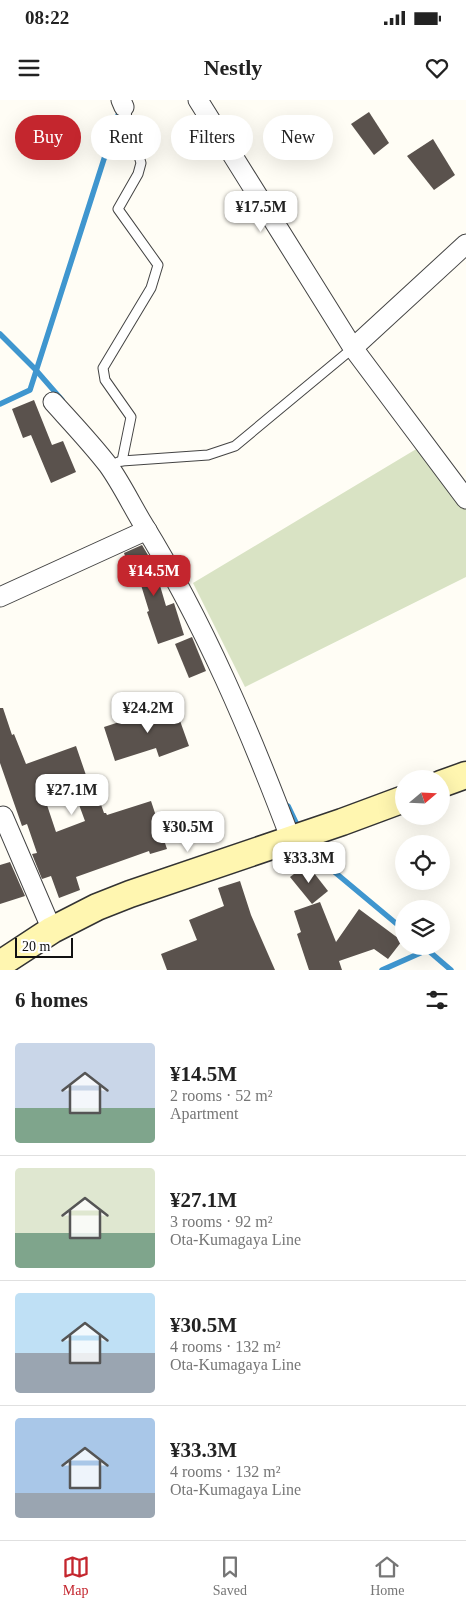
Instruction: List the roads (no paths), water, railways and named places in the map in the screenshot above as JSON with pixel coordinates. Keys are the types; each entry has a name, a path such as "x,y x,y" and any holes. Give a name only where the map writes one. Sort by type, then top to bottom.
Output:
{"main road":[{"path":"450,781 466,775"},
{"path":"0,964 52,930 97,907 395,802"}],"street":[{"path":"198,100 353,348 466,499"},
{"path":"353,348 466,244"},
{"path":"53,402 92,444 116,464 147,530 183,592 208,642 265,772 291,840"},
{"path":"0,597 147,530"},
{"path":"3,816 52,930"}],"lane":[{"path":"122,104 141,163 138,174 118,209 158,265 151,288 103,368 105,380 131,417 116,464 208,455 235,446 353,348"}],"waterway":[{"path":"0,404 30,390 120,109"},
{"path":"0,334 35,369 62,400"},
{"path":"288,806 299,829"},
{"path":"306,841 313,854 395,922"},
{"path":"382,970 416,955"},
{"path":"434,955 451,970"}]}
